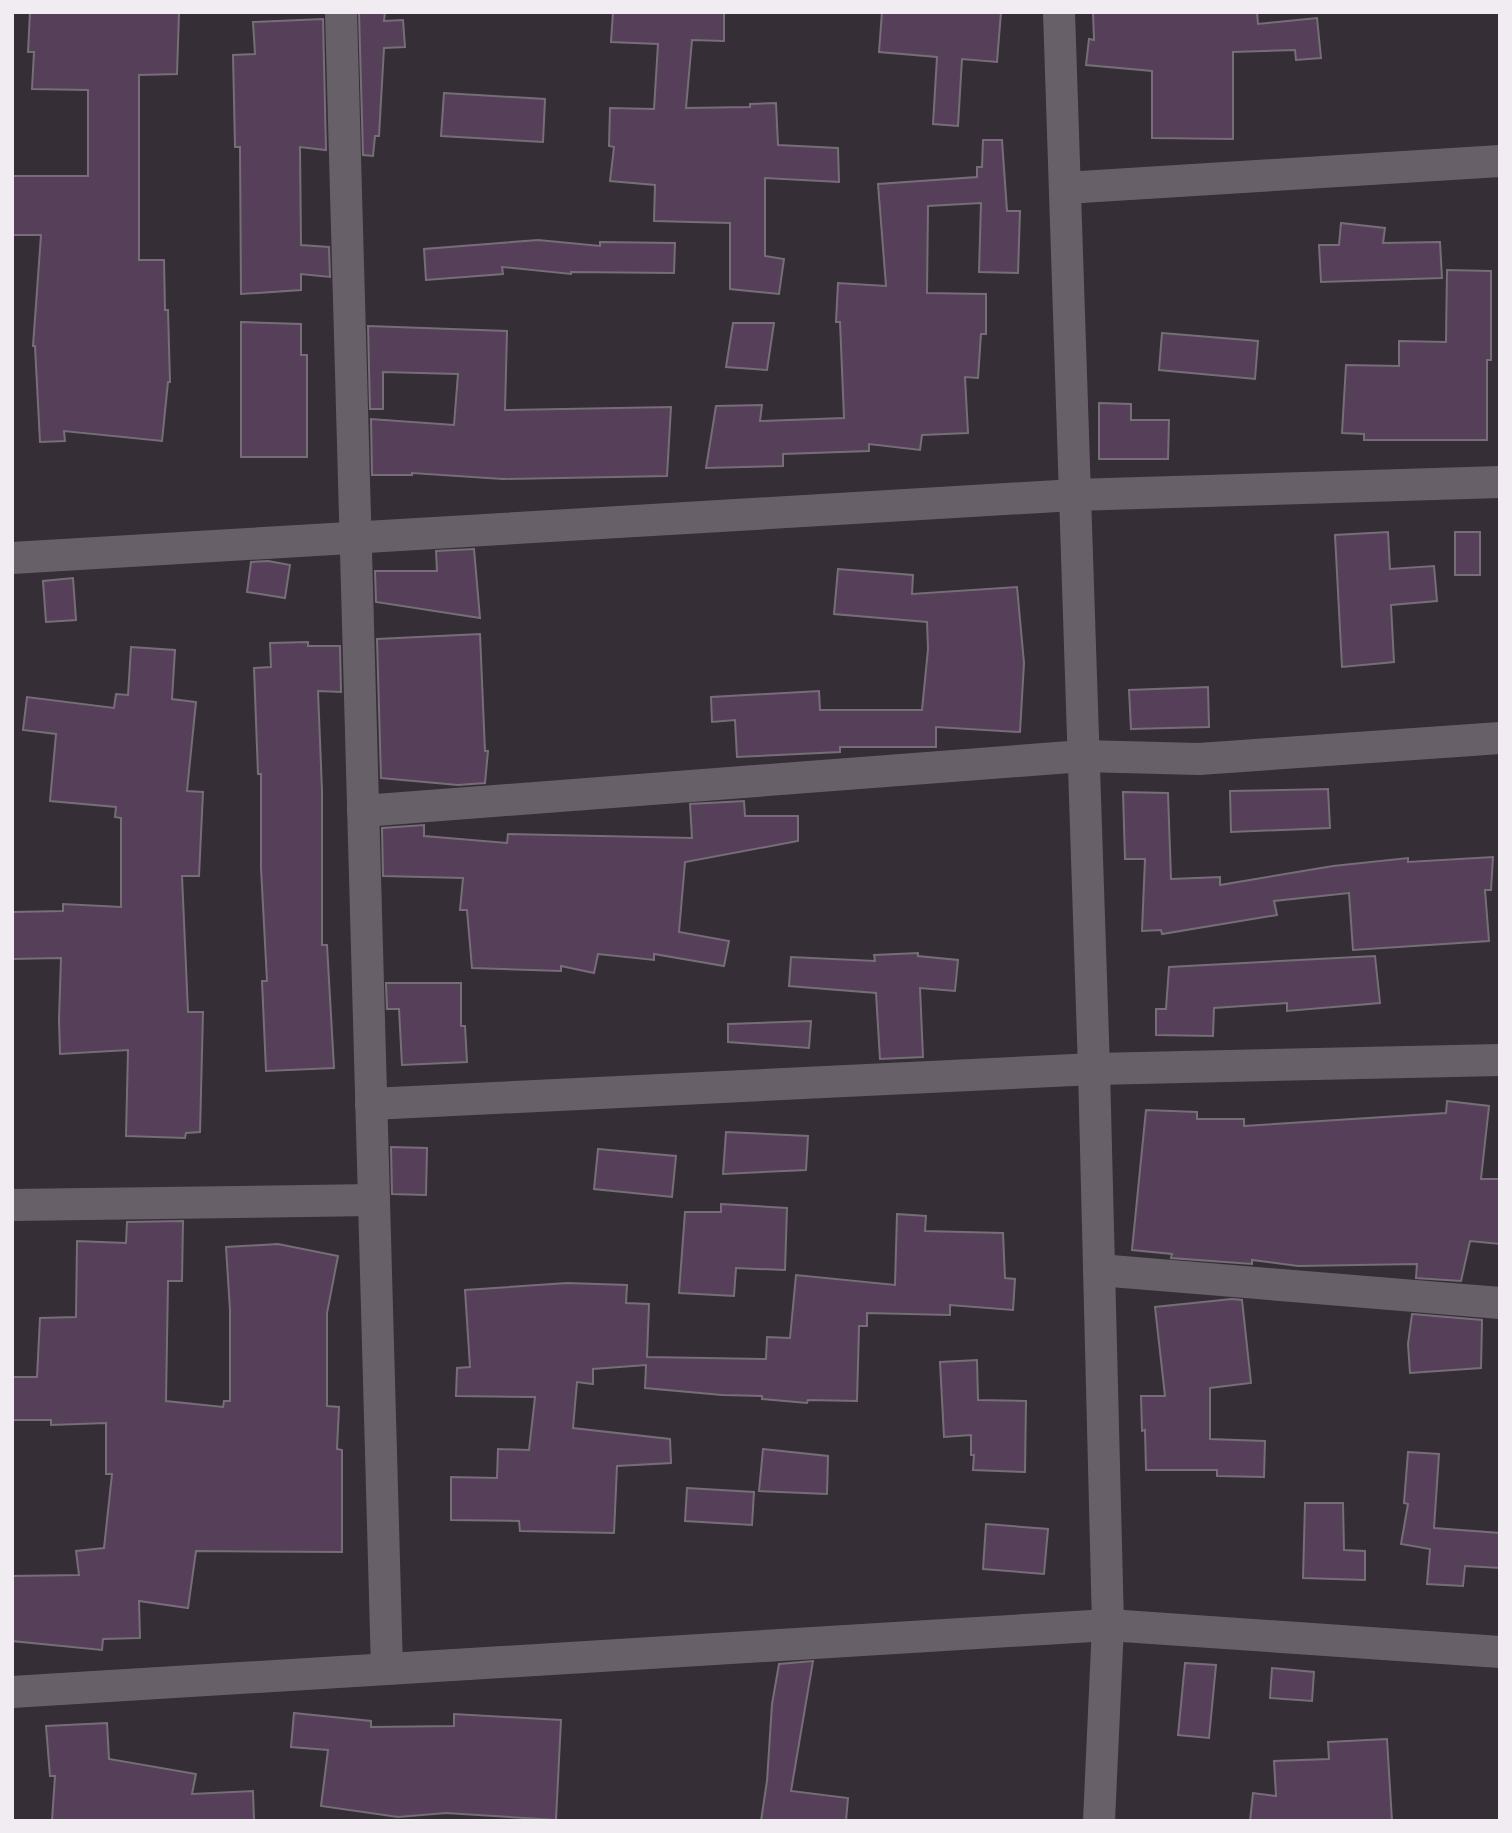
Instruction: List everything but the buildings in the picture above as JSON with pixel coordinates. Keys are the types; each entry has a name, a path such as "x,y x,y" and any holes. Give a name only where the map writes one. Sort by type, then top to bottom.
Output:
{"street":[{"path":"341,12 387,1669"},
{"path":"1059,12 1094,1069 1108,1625 1098,1821"},
{"path":"1065,188 1500,161"},
{"path":"12,558 1074,495 1500,482"},
{"path":"363,811 1083,756 1199,760 1500,738"},
{"path":"371,1104 1094,1069 1500,1060"},
{"path":"12,1205 374,1200"},
{"path":"1099,1270 1500,1303"},
{"path":"12,1692 1108,1625 1500,1652"}]}
